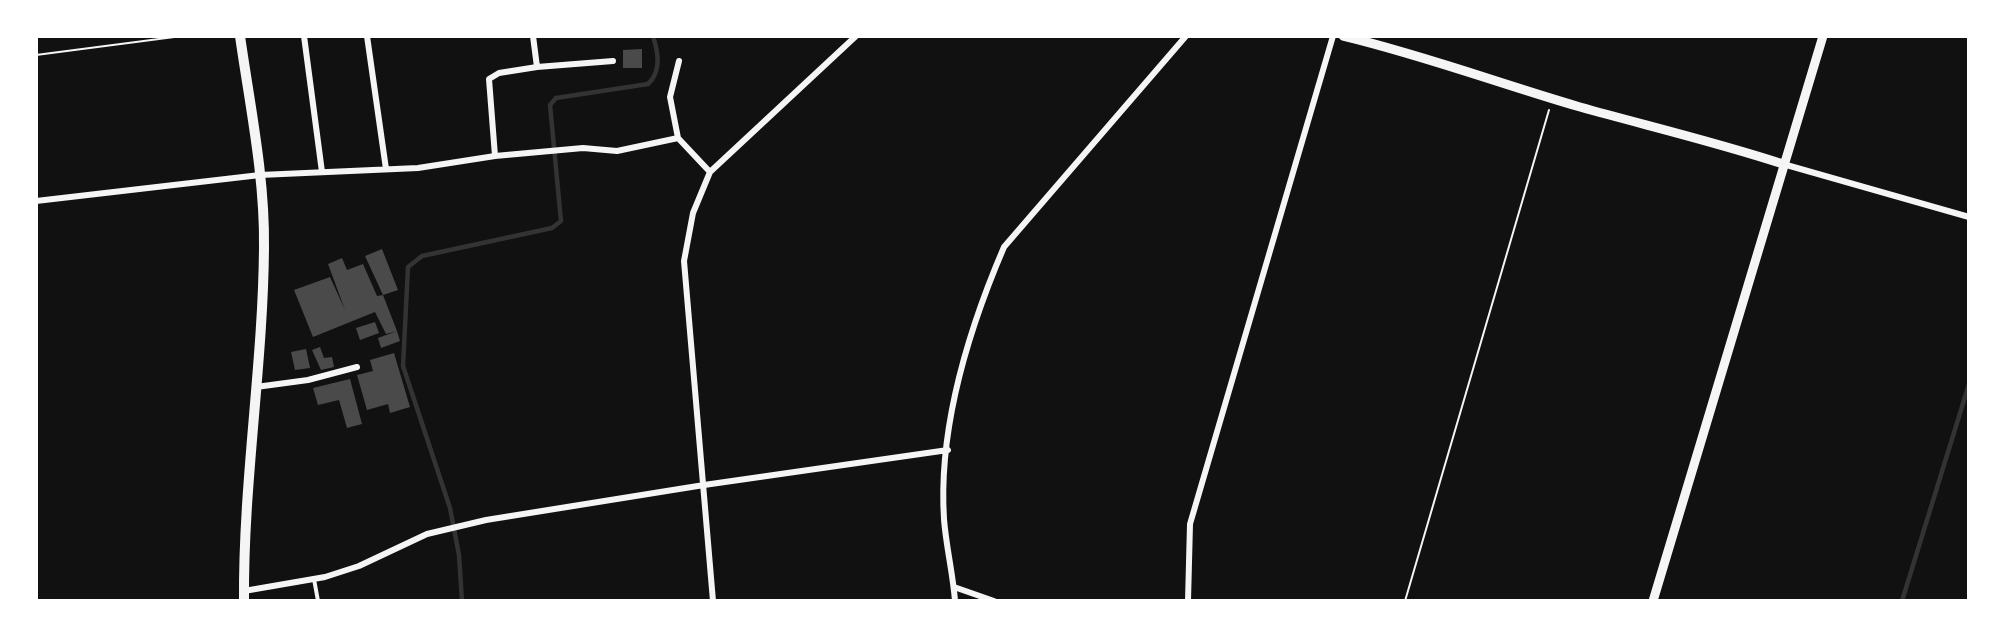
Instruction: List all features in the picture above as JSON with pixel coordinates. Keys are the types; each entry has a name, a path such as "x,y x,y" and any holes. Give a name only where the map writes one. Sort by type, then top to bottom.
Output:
{"main road":[{"path":"240,36 260,175 264,247 244,533 244,596"}],"street":[{"path":"304,36 322,172"},
{"path":"367,36 386,170"},
{"path":"533,36 537,67"},
{"path":"713,601 684,261 693,213 711,172 856,36"},
{"path":"955,601 944,519 948,450 955,394 987,287 1004,247 1186,36"},
{"path":"1188,601 1190,524 1333,36"},
{"path":"1343,36 1383,46 1553,99 1718,143 1969,217"},
{"path":"1653,601 1822,36"},
{"path":"679,61 670,97 678,138 711,172"},
{"path":"495,156 489,79 499,73 537,67 614,62"},
{"path":"36,201 260,175 418,168 452,160 583,148 617,151 678,138"},
{"path":"256,387 308,380 357,368"},
{"path":"244,596 359,566 428,534 486,520 704,485 948,450"},
{"path":"954,587 994,601"}],"lane":[{"path":"314,579 318,601"}],"path":[{"path":"36,55 182,36"},
{"path":"1405,601 1553,99"}],"building":[{"path":"642,49 642,68 623,68 623,50"},
{"path":"382,249 398,290 383,295 365,256"},
{"path":"342,258 347,270 363,264 377,296 383,295 397,331 386,334 375,312 313,337 294,290 330,277 345,310 328,264"},
{"path":"375,322 379,333 360,340 356,328"},
{"path":"397,331 400,341 381,348 378,338"},
{"path":"320,347 324,358 332,357 334,367 321,370 312,350"},
{"path":"306,349 310,368 295,370 291,352"},
{"path":"394,353 410,407 390,413 388,404 367,410 357,375 373,371 370,360"},
{"path":"350,379 362,424 347,428 339,400 318,405 313,388"}],"waterway":[{"path":"462,601 459,555 450,508 403,366 408,267 422,256 552,228 561,221 550,105 556,98 648,84 657,67 653,36"},
{"path":"1902,601 1969,384"}]}
